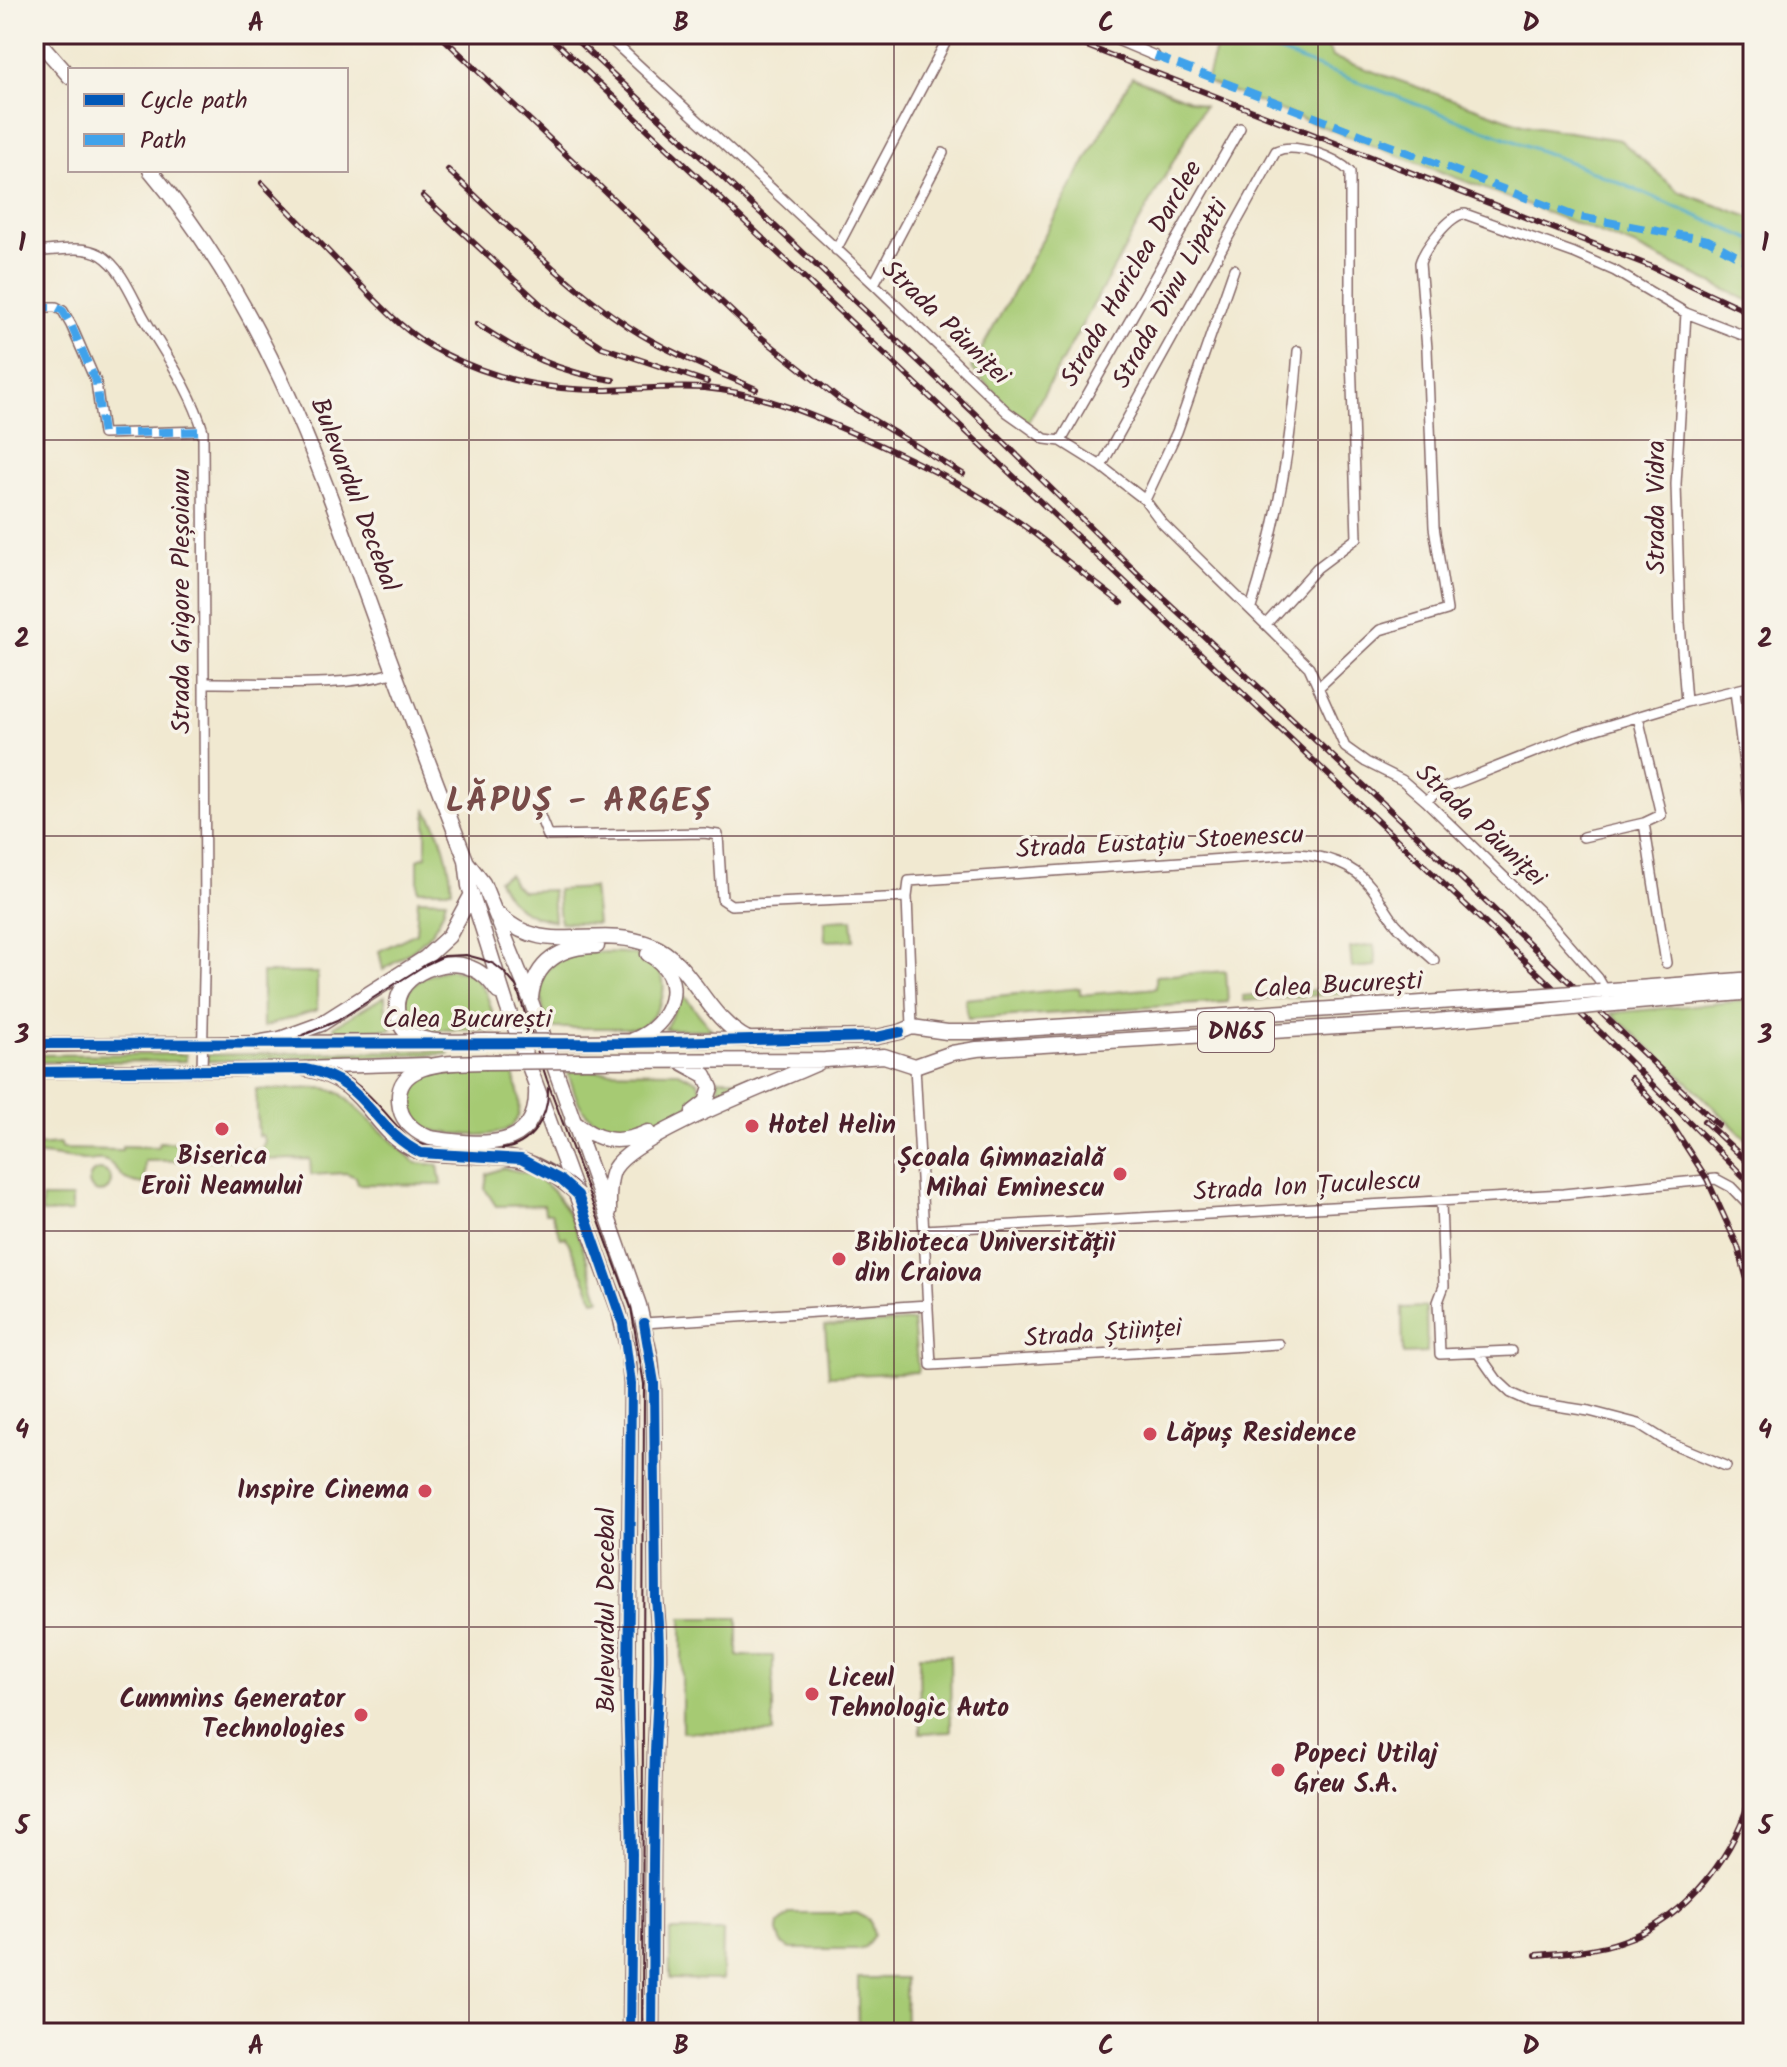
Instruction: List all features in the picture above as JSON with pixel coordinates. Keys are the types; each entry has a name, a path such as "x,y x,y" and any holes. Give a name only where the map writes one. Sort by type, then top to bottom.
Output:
{"main road":[{"path":"34,36 68,75"},
{"name":"Bulevardul Decebal","path":"152,172 178,204 223,273 270,353 305,428 466,860 472,894 507,1006 623,1324 631,1384 628,1695 632,1854 630,2033"},
{"name":"Bulevardul Decebal","path":"466,860 483,883 531,1001 644,1323 654,1383 660,1697 655,1750 652,2033"},
{"path":"256,1043 280,1039 321,1024 425,958 449,936 472,894"},
{"path":"491,905 516,930 541,938 601,937 650,945 669,956 686,973 698,993 733,1032 748,1039"},
{"path":"531,1001 532,981 548,959 568,949 618,947 641,951 658,959 669,972 673,987 671,1003 653,1030 625,1043"},
{"path":"434,1041 402,1027 395,998 414,977 449,963 461,965 489,979 507,1006"},
{"name":"Calea București","path":"34,1072 305,1069 485,1062 825,1060 884,1056 915,1062 977,1049 1544,1011 1604,998 1753,979"},
{"name":"Calea București","path":"34,1044 625,1043 877,1037 913,1030 976,1032 1531,996 1604,998 1753,992"},
{"path":"1464,1002 1465,1018"},
{"path":"913,1030 934,1042 933,1051 915,1062 896,1053 895,1044 913,1030"},
{"path":"608,1220 611,1177 626,1155 648,1140 716,1107 825,1060"},
{"path":"571,1120 598,1138 633,1139 699,1108 710,1096 708,1080 693,1067 679,1061"},
{"path":"435,1064 408,1075 400,1090 399,1102 400,1111 410,1126 430,1138 488,1142 517,1136 524,1130 534,1110 536,1085"},
{"path":"305,1069 331,1075 347,1084 398,1139 421,1153 521,1159 561,1180 578,1195"}],"street":[{"name":"Strada Păuniței","path":"605,34 1007,412 1045,439 1061,441 1101,466 1145,500 1163,524 1309,667 1345,747 1366,762 1402,780 1426,801 1542,914 1604,998"},
{"path":"836,250 950,34"},
{"path":"1103,34 1155,56"},
{"name":"Strada Hariclea Darclee","path":"1061,441 1240,128"},
{"name":"Strada Dinu Lipatti","path":"1101,466 1276,151 1283,147 1300,149 1341,164 1350,172 1350,325 1357,538 1317,568 1267,623"},
{"path":"874,284 943,153"},
{"path":"1320,686 1380,630 1447,610 1434,527 1427,349 1420,263 1424,250 1452,218 1465,214 1574,253 1615,271 1686,313 1753,339"},
{"name":"Strada Grigore Pleșoianu","path":"34,252 83,249 94,251 108,260 120,275 191,398 203,431 205,929 202,1071"},
{"path":"1145,500 1177,432 1234,269"},
{"path":"34,307 56,307 63,311 71,325 96,382 103,434 203,431"},
{"name":"Strada Vidra","path":"1686,313 1676,484 1686,702"},
{"path":"1251,608 1274,531 1294,408 1298,351"},
{"path":"204,683 348,681 395,672"},
{"path":"1426,801 1439,790 1577,735 1686,702 1753,686"},
{"path":"1735,691 1753,838"},
{"path":"1583,837 1644,823 1661,815 1638,717"},
{"path":"533,799 548,836 718,835 722,899 731,905 907,897 913,1030"},
{"path":"1644,823 1666,963"},
{"name":"Strada Eustațiu Stoenescu","path":"907,897 909,881 1312,855 1332,860 1371,886 1397,925 1434,960"},
{"path":"644,1323 928,1305 915,1062"},
{"name":"Strada Ion Țuculescu","path":"924,1230 1441,1202 1716,1179 1725,1183 1753,1210"},
{"path":"1441,1202 1444,1286 1438,1302 1440,1354 1512,1351"},
{"name":"Strada Științei","path":"928,1305 931,1365 1279,1344"},
{"path":"1478,1353 1497,1380 1511,1393 1531,1402 1589,1411 1639,1424 1666,1441 1726,1466"}],"green space":[{"path":"1219,34 1323,34 1332,57 1525,125 1620,140 1679,192 1753,218 1753,303 1634,246 1206,82"},
{"path":"1132,77 1204,106 1028,422 1018,417 971,368"},
{"path":"426,810 437,827 444,848 452,890 418,890 418,859 426,856"},
{"path":"509,874 514,885 522,891 552,890 554,921 527,913 508,897 498,880"},
{"path":"593,888 597,924 560,922 557,890"},
{"path":"418,899 446,900 431,933 383,970 379,951 416,933"},
{"path":"852,919 854,940 825,941 824,920"},
{"path":"1374,945 1376,966 1352,968 1350,948"},
{"path":"591,952 636,955 649,960 657,968 664,988 662,999 641,1028 554,1028 543,1010 540,979 562,958"},
{"path":"450,969 471,973 486,993 498,1029 434,1030 411,1021 406,1010 407,993 421,980"},
{"path":"1226,971 1228,1002 968,1019 965,999 1080,988 1080,995 1156,988 1156,976"},
{"path":"262,973 317,973 317,1010 263,1027"},
{"path":"1410,983 1410,988 1244,1001 1243,996"},
{"path":"679,990 712,1030 665,1029 678,1003"},
{"path":"385,996 386,1013 392,1029 335,1031 334,1026"},
{"path":"1753,1000 1753,1146 1611,1013"},
{"path":"449,1050 449,1054 207,1061 207,1055"},
{"path":"186,1054 186,1061 34,1062 34,1055"},
{"path":"568,1072 679,1072 698,1082 702,1094 679,1113 663,1120 646,1125 612,1126 597,1122 579,1103"},
{"path":"452,1073 513,1073 520,1105 513,1125 505,1131 479,1135 434,1130 420,1124 409,1106 411,1087 421,1078"},
{"path":"718,1079 771,1080 719,1098"},
{"path":"325,1088 340,1093 416,1163 438,1165 441,1185 358,1184 356,1177 346,1173 311,1175 310,1159 145,1161 144,1184 126,1179 103,1160 34,1154 34,1146 60,1144 61,1149 122,1150 122,1146 158,1147 159,1142 196,1143 197,1150 261,1150 265,1141 262,1135 258,1136 256,1090"},
{"path":"503,1168 533,1176 559,1198 576,1230 600,1299 594,1300 566,1237 561,1238 551,1213 545,1213 544,1205 496,1206 485,1189 487,1174"},
{"path":"96,1170 104,1170 111,1181 104,1192 96,1192 89,1185 89,1177"},
{"path":"42,1198 72,1198 72,1212 42,1213"},
{"path":"1426,1307 1427,1353 1403,1354 1402,1308"},
{"path":"913,1321 918,1372 829,1376 825,1326"},
{"path":"682,1618 738,1618 738,1656 773,1656 773,1733 682,1732"},
{"path":"919,1655 950,1655 951,1732 920,1733"},
{"path":"790,1913 857,1913 870,1920 874,1935 865,1947 858,1949 791,1949 782,1944 778,1931 779,1923"},
{"path":"670,1931 723,1931 722,1980 670,1979"},
{"path":"858,1978 905,1978 906,2033 858,2033"}],"waterway":[{"path":"1231,34 1575,164 1753,240"}],"tram line":[{"path":"34,1052 259,1049 284,1043 337,1021 444,956 466,955 494,964 516,986 547,1080 631,1308 644,1384 642,2033"},
{"path":"256,1063 316,1066 338,1073 361,1088 409,1139 436,1148 508,1153 532,1158 569,1178 585,1195"},
{"path":"34,1065 265,1063"},
{"path":"502,1149 522,1142 537,1128 548,1099 548,1088"}],"railway":[{"path":"439,34 747,326 840,400 963,474"},
{"path":"547,34 1604,1036 1753,1186"},
{"path":"570,34 974,413 1143,579 1405,824 1718,1125"},
{"path":"1056,34 1650,266 1753,314"},
{"path":"448,170 536,252 605,310 660,345 756,389"},
{"path":"262,183 394,318 430,346 462,362 543,386 586,390 704,388 769,401 851,432 947,478 1018,521 1062,556"},
{"path":"423,196 549,312 602,347 707,382"},
{"path":"477,324 542,361 576,373 613,380"},
{"path":"1053,550 1121,603"},
{"path":"1631,1078 1668,1119 1707,1179 1738,1247 1753,1301"},
{"path":"1704,1121 1753,1167"},
{"path":"1536,1955 1612,1944 1646,1931 1668,1917 1688,1900 1722,1859 1735,1836 1753,1787"}],"marked path":[{"path":"1155,56 1574,216 1708,240 1753,265"},
{"path":"34,307 56,307 63,311 71,325 96,382 103,434 203,431"}],"cycle path":[{"path":"34,1044 625,1043 877,1037 900,1032"},
{"path":"34,1072 305,1069 343,1083 390,1131 421,1153 521,1159 561,1180 578,1195 623,1324 631,1384 628,1695 632,1854 630,2033"},
{"path":"644,1323 654,1383 659,1639 653,1822 652,2033"}],"place":[{"name":"Hotel Helin","path":"752,1126"},
{"name":"Biserica Eroii Neamului","path":"222,1129"},
{"name":"Școala Gimnazială Mihai Eminescu","path":"1120,1174"},
{"name":"Biblioteca Universității din Craiova","path":"839,1259"},
{"name":"Lăpuș Residence","path":"1150,1434"},
{"name":"Inspire Cinema","path":"425,1491"},
{"name":"Liceul Tehnologic Auto","path":"812,1694"},
{"name":"Cummins Generator Technologies","path":"361,1715"},
{"name":"Popeci Utilaj Greu S.A.","path":"1278,1770"}],"district":[{"name":"LĂPUȘ - ARGEȘ","path":"579,802"}]}
